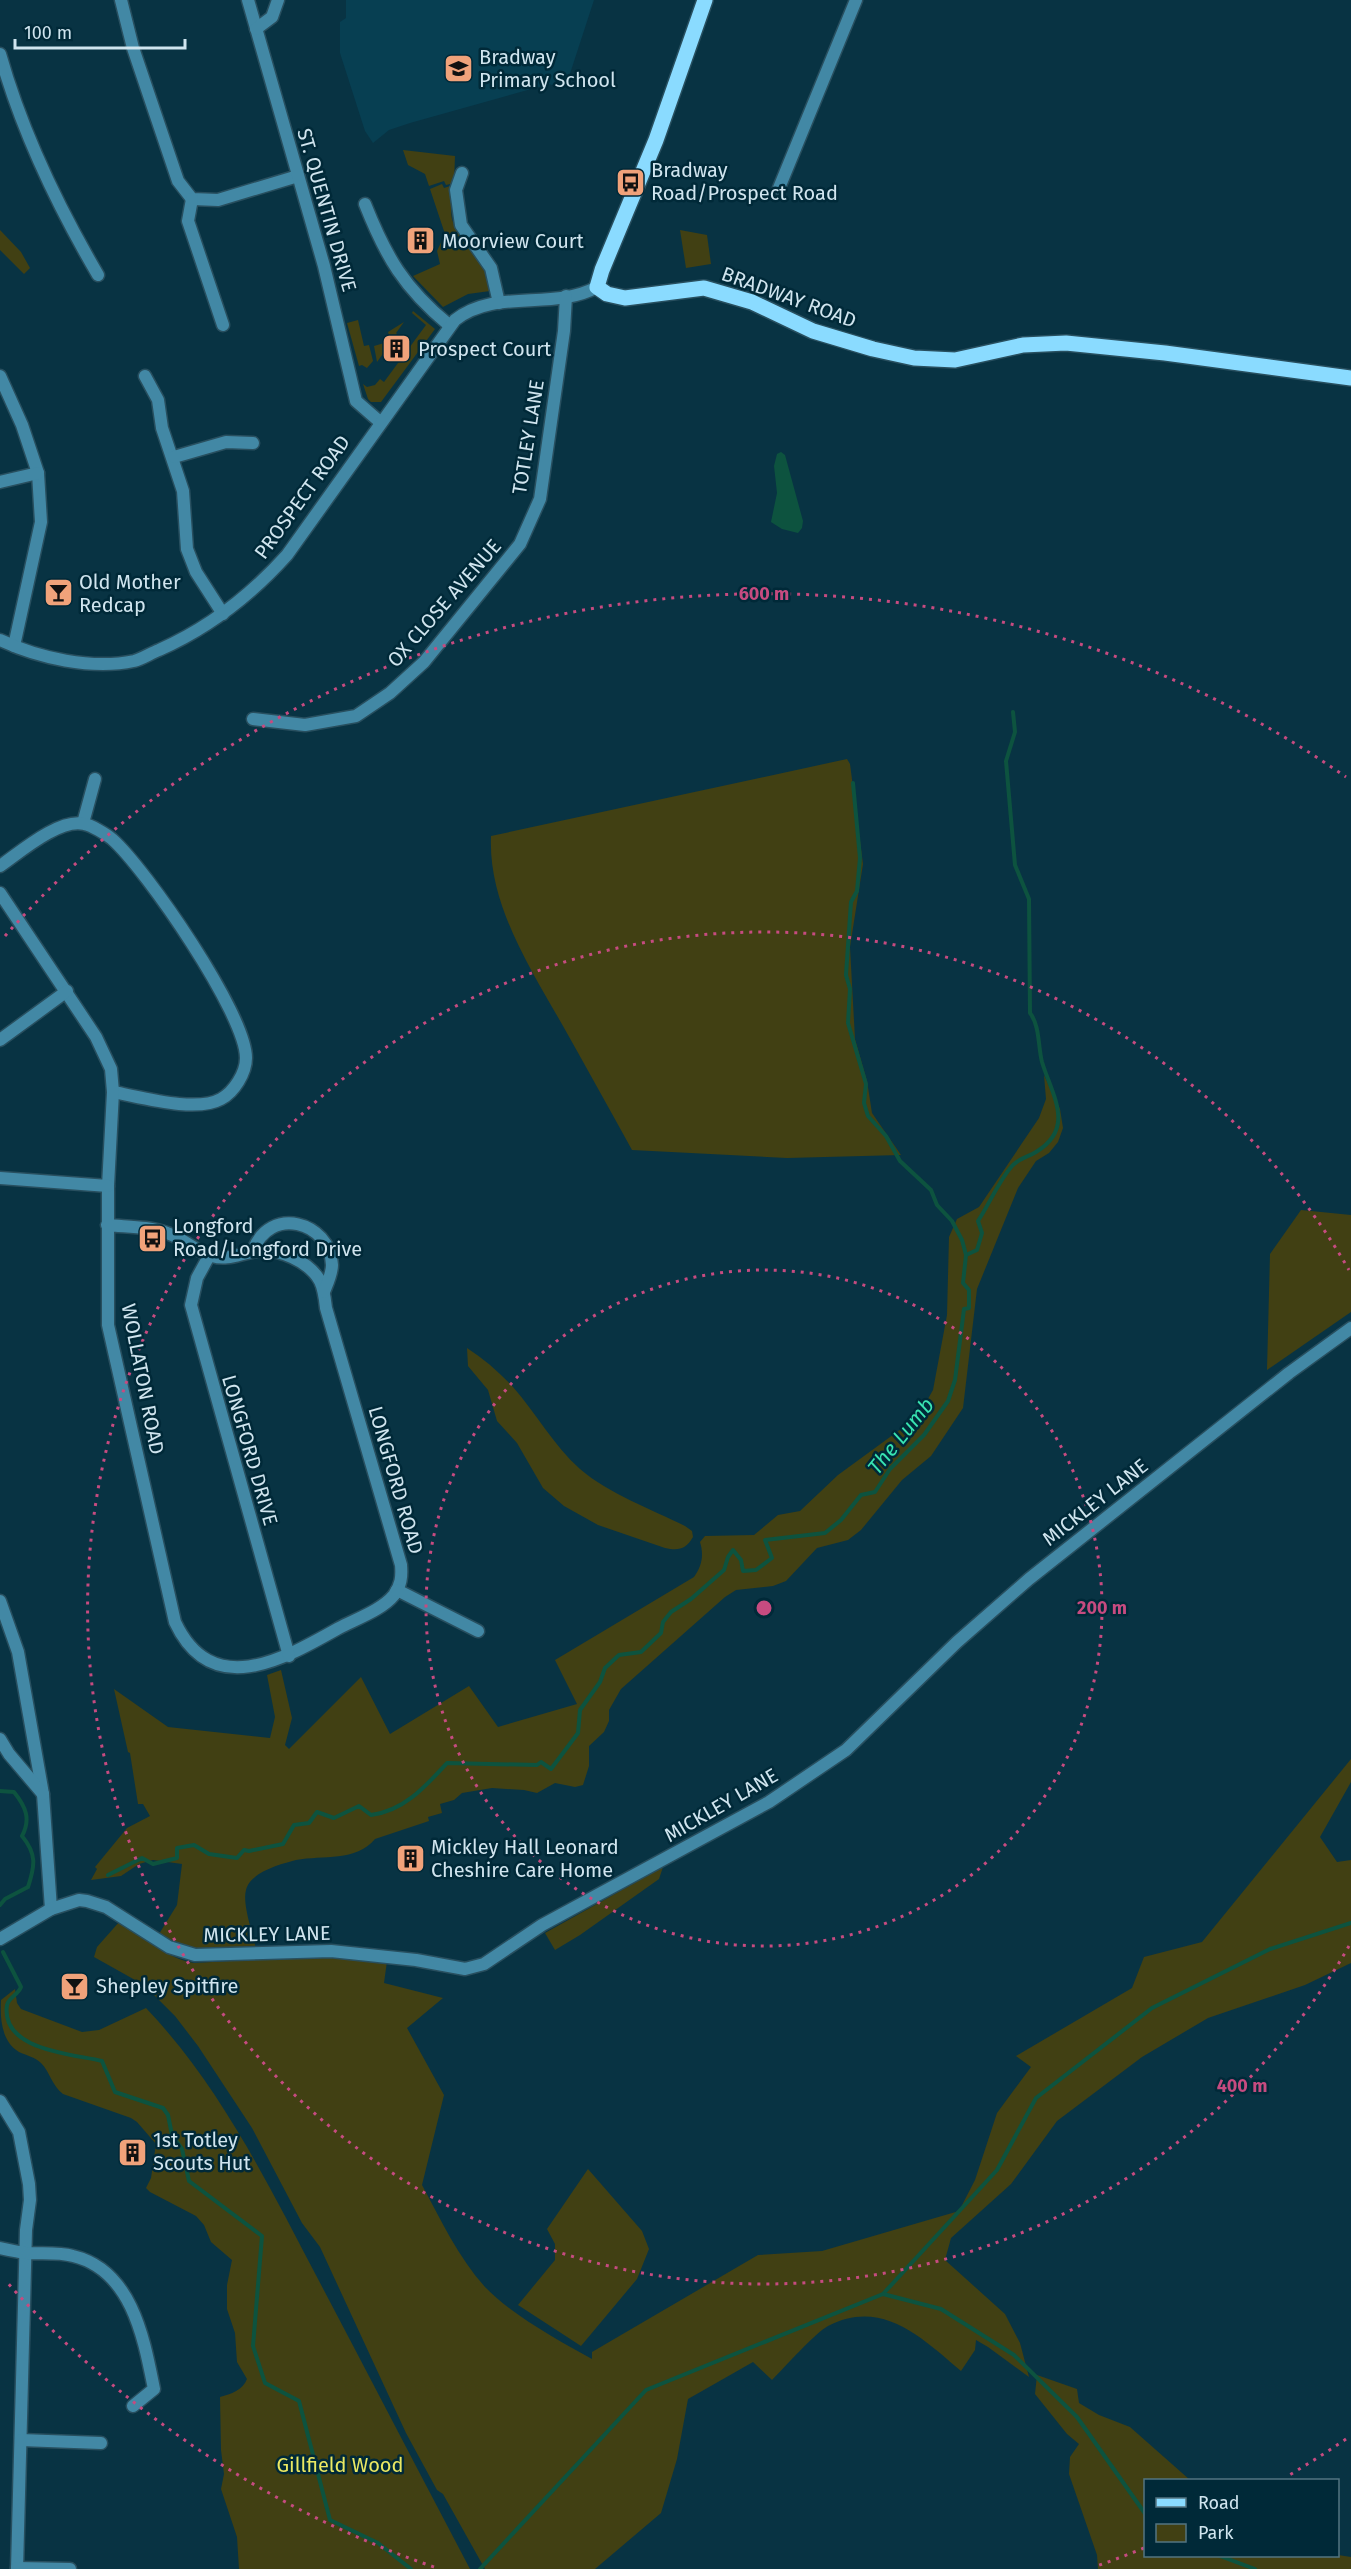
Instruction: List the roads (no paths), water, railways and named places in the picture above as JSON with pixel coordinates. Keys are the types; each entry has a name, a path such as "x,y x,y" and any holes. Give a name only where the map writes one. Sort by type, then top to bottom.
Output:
{"main road":[{"path":"597,287 656,140 705,0"},
{"name":"BRADWAY ROAD","path":"597,287 607,294 625,298 704,288 752,302 813,331 873,349 914,358 955,360 1023,345 1054,342 1165,353 1351,378"}],"street":[{"path":"121,0 133,48 178,181 192,199 188,221 224,325"},
{"name":"ST. QUENTIN DRIVE","path":"248,0 338,322 356,401 380,422"},
{"path":"256,28 272,17 278,0"},
{"path":"779,188 856,0"},
{"path":"0,54 25,129 47,179 70,228 98,275"},
{"path":"462,173 456,190 461,225 491,268 499,303"},
{"path":"192,199 218,200 298,176"},
{"path":"365,204 380,242 395,268 422,301 449,326"},
{"name":"PROSPECT ROAD","path":"0,640 45,657 105,663 134,661 183,639 224,614 287,555 449,326 470,310 499,303 579,295 597,287"},
{"name":"TOTLEY LANE","path":"520,544 540,499 564,331 566,296"},
{"path":"0,376 22,425 38,472 41,522 14,646"},
{"path":"145,376 158,400 162,428 174,457 183,491 187,549 196,572 224,614"},
{"path":"174,457 225,442 253,443"},
{"path":"0,482 38,472"},
{"name":"OX CLOSE AVENUE","path":"260,724 305,725 356,716 390,693 424,662 520,544"},
{"path":"83,823 95,779"},
{"path":"0,866 51,831 67,825 83,823 111,838 185,932 243,1037 246,1059 242,1075 234,1089 221,1099 206,1104 180,1103 113,1092"},
{"name":"WOLLATON ROAD","path":"0,893 67,991 104,1052 111,1069 113,1092 107,1225 108,1325 175,1622 182,1638 194,1651 215,1665 268,1664 288,1656"},
{"path":"0,1040 67,991"},
{"path":"0,1178 108,1186"},
{"name":"LONGFORD ROAD","path":"253,1251 257,1239 266,1230 277,1225 287,1222 306,1227 327,1247 332,1267 324,1292"},
{"name":"LONGFORD ROAD","path":"107,1225 167,1233 209,1256 230,1258 253,1251 279,1252 305,1265 321,1283 326,1308 401,1565 402,1575 397,1590"},
{"name":"LONGFORD DRIVE","path":"209,1256 193,1287 191,1305 288,1656"},
{"name":"MICKLEY LANE","path":"2,1937 51,1909 79,1900 106,1907 169,1947 195,1955 331,1951 416,1960 465,1969 484,1964 542,1925 769,1802 846,1750 957,1642 1029,1580 1289,1373 1351,1328"},
{"path":"288,1656 386,1602 397,1590 478,1631"},
{"path":"0,1601 18,1652 43,1794 51,1909"},
{"path":"0,1739 9,1754 43,1794"},
{"path":"0,2101 19,2132 29,2184 17,2569 70,2569"},
{"path":"0,2248 27,2253 64,2254 92,2263 107,2272 125,2297 142,2337 154,2389 133,2406"},
{"path":"21,2440 101,2443"}],"waterway":[{"path":"966,1255 977,1250 982,1233 978,1221 1007,1172 1018,1161 1048,1143 1058,1122 1058,1110 1042,1062 1037,1030 1030,1013 1029,899 1015,865 1006,761 1015,732 1013,712"},
{"name":"The Lumb","path":"108,1875 142,1858 153,1864 177,1858 177,1848 194,1845 209,1854 237,1858 244,1850 283,1844 294,1825 309,1823 317,1812 334,1818 359,1806 371,1815 383,1813 413,1796 447,1763 537,1765 541,1762 551,1769 578,1733 580,1710 600,1682 605,1668 619,1655 641,1652 661,1633 663,1622 671,1612 691,1599 724,1570 733,1550 741,1560 743,1571 756,1570 772,1558 765,1540 825,1533 841,1520 861,1495 875,1492 890,1469 924,1435 948,1401 955,1380 964,1309 969,1308 969,1290 963,1283 966,1255 962,1240 952,1221 937,1205 931,1190 900,1161 886,1136 868,1116 864,1103 866,1084 848,1023 850,989 846,975 851,902 857,891 860,858 853,783"},
{"path":"0,1791 14,1792 22,1803 27,1819 22,1836 27,1842 33,1860 28,1887 5,1899 0,1905"},
{"path":"883,2294 997,2170 1036,2098 1152,2008 1270,1949 1351,1923"},
{"path":"3,1952 21,1987 7,2005 8,2020 15,2032 42,2048 102,2061 115,2092 163,2108 168,2115 172,2135 182,2149 189,2181 262,2236 253,2346 265,2383 299,2401 330,2520 378,2543 411,2569"},
{"path":"480,2569 646,2390 883,2294 941,2309 1014,2355 1077,2417 1144,2512"},
{"path":"1223,2557 1255,2569"}],"place":[{"name":"Bradway Primary School","path":"458,68"},
{"name":"Bradway Road/Prospect Road","path":"630,182"},
{"name":"Moorview Court","path":"421,241"},
{"name":"Prospect Court","path":"397,349"},
{"name":"Old Mother Redcap","path":"58,593"},
{"name":"Longford Road/Longford Drive","path":"152,1238"},
{"name":"Mickley Hall Leonard Cheshire Care Home","path":"410,1859"},
{"name":"Shepley Spitfire","path":"75,1986"},
{"name":"1st Totley Scouts Hut","path":"132,2152"}],"park label":[{"name":"Gillfield Wood","path":"340,2465"}]}
